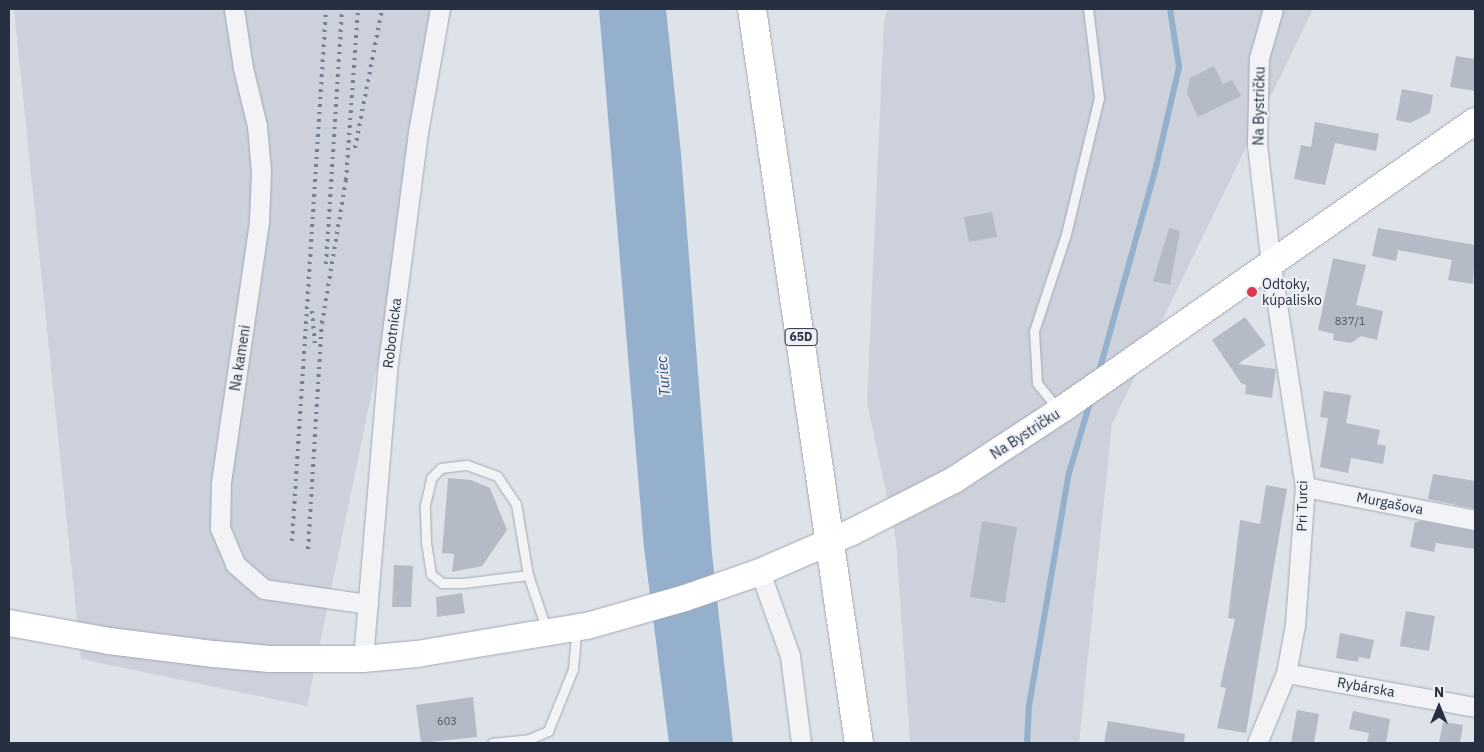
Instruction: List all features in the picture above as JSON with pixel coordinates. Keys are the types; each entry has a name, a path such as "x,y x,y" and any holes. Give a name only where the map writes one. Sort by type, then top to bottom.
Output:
{"main road":[{"name":"65D","path":"752,9 859,743"}],"street":[{"name":"Na kameni","path":"234,9 243,68 257,126 261,172 259,222 221,484 220,528 235,564 264,588 368,604"},
{"name":"Robotnícka","path":"363,659 388,363 418,132 440,9"},
{"name":"Na Bystričku","path":"1271,264 1257,144 1257,101 1259,58 1273,9"},
{"name":"Na Bystričku","path":"9,623 108,641 214,654 289,659 363,659 417,654 576,629 627,616 751,575 831,541 954,480 1061,410 1475,121"},
{"name":"Pri Turci","path":"1257,743 1286,673 1295,625 1305,487 1271,264"},
{"name":"Murgašova","path":"1305,487 1475,520"},
{"path":"751,575 790,656 801,743"},
{"name":"Rybárska","path":"1286,673 1475,707"}],"lane":[{"path":"1061,410 1037,384 1034,331 1066,234 1100,98 1088,9"},
{"path":"528,575 463,583 442,582 431,574 426,541 425,505 432,478 441,468 467,465 497,476 516,504 528,575 548,634"},
{"path":"492,743 529,739 548,731 573,669 576,629"}],"shaded area":[{"path":"14,9 451,9 307,706 81,659"},
{"path":"888,9 1313,9 1112,424 1079,743 910,743 896,540 867,402 884,21"}],"water":[{"name":"Turiec","path":"599,9 666,9 681,154 712,554 733,743 669,743 644,548"}],"building":[{"path":"1456,56 1475,59 1475,91 1450,87"},
{"path":"1214,66 1223,84 1232,80 1241,96 1198,117 1187,93 1190,78"},
{"path":"1402,89 1433,95 1430,113 1410,123 1396,120"},
{"path":"1315,122 1379,134 1376,151 1335,143 1325,185 1294,179 1301,145 1311,147"},
{"path":"992,212 997,237 969,242 964,217"},
{"path":"1169,228 1180,231 1170,285 1153,281"},
{"path":"1378,228 1475,245 1473,284 1448,280 1452,260 1398,250 1396,261 1372,256"},
{"path":"1333,258 1366,265 1356,305 1383,311 1377,340 1361,336 1351,343 1333,340 1334,334 1318,330"},
{"path":"1245,317 1266,345 1238,364 1276,369 1272,398 1245,394 1246,385 1241,383 1212,340"},
{"path":"1324,391 1351,395 1346,423 1380,430 1377,444 1386,446 1383,464 1351,458 1348,473 1320,467 1328,418 1320,417"},
{"path":"1433,474 1475,481 1475,509 1428,499"},
{"path":"448,478 471,480 490,488 507,530 482,566 452,572 454,554 442,553"},
{"path":"1266,485 1287,489 1246,733 1217,728 1226,688 1220,687 1235,619 1228,618 1240,520 1260,524"},
{"path":"982,521 1017,527 1005,603 970,597"},
{"path":"1423,521 1475,531 1475,549 1436,543 1434,552 1410,547 1415,522"},
{"path":"394,565 413,566 411,607 392,607"},
{"path":"462,593 465,613 437,617 436,597"},
{"path":"1406,611 1435,616 1429,651 1400,646"},
{"path":"1340,633 1374,640 1370,659 1359,657 1358,662 1336,658"},
{"path":"473,697 477,737 421,743 416,705"},
{"path":"1297,710 1319,714 1314,743 1291,743"},
{"path":"1353,711 1390,719 1386,743 1367,743 1369,733 1349,729"},
{"path":"1108,721 1185,734 1184,743 1104,743"},
{"path":"1443,722 1463,725 1460,743 1439,743"}],"waterway":[{"path":"1098,375 1156,167 1179,67 1170,9"},
{"path":"1027,743 1029,706 1069,473 1091,399"}],"railway":[{"path":"292,541 326,9"},
{"path":"326,264 342,9"},
{"path":"308,549 322,323 346,180 358,9"},
{"path":"355,148 382,9"},
{"path":"312,311 315,346"}],"place":[{"name":"Odtoky, kúpalisko","path":"1252,292"}]}
